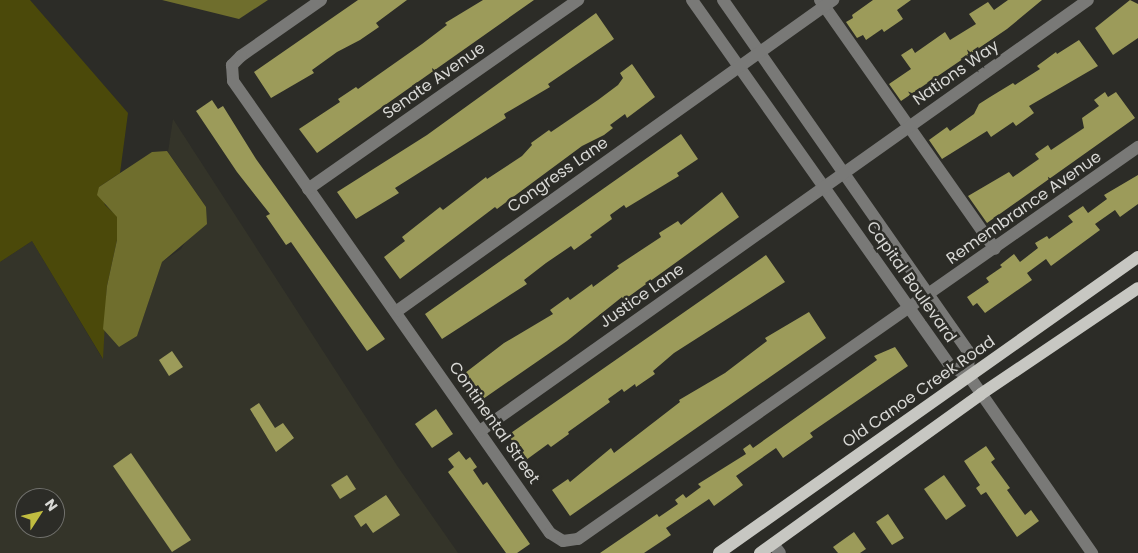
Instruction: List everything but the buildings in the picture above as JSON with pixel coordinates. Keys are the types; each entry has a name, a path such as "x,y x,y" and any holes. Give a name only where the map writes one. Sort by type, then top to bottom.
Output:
{"main road":[{"name":"Old Canoe Creek Road","path":"719,553 1138,257"},
{"path":"760,553 776,548 982,394 1138,288"}],"street":[{"name":"Continental Street","path":"321,0 241,56 232,65 233,81 550,533 563,541 578,539 910,309"},
{"name":"Senate Avenue","path":"308,189 578,0"},
{"name":"Capital Boulevard","path":"692,0 950,366 969,376"},
{"name":"Capital Boulevard","path":"723,0 968,351 969,376"},
{"name":"Nations Way","path":"824,187 1088,0"},
{"name":"Congress Lane","path":"396,311 760,52 826,2"},
{"path":"826,2 908,127 995,249"},
{"name":"Remembrance Avenue","path":"910,309 1138,147"},
{"name":"Justice Lane","path":"480,431 824,187"},
{"path":"969,376 1092,553"}],"shaded area":[{"path":"0,0 30,0 128,113 120,173 99,187 105,205 117,216 117,240 107,286 103,359 32,241 0,262"},
{"path":"162,0 268,0 239,19"},
{"path":"173,119 398,467 458,553 0,553 0,262 32,241 102,358 103,329 119,347 143,318 162,262 181,249 206,207 168,152"},
{"path":"167,151 206,207 207,224 162,262 137,336 119,347 103,329 107,286 117,240 117,217 97,195 99,187 152,152"}]}
